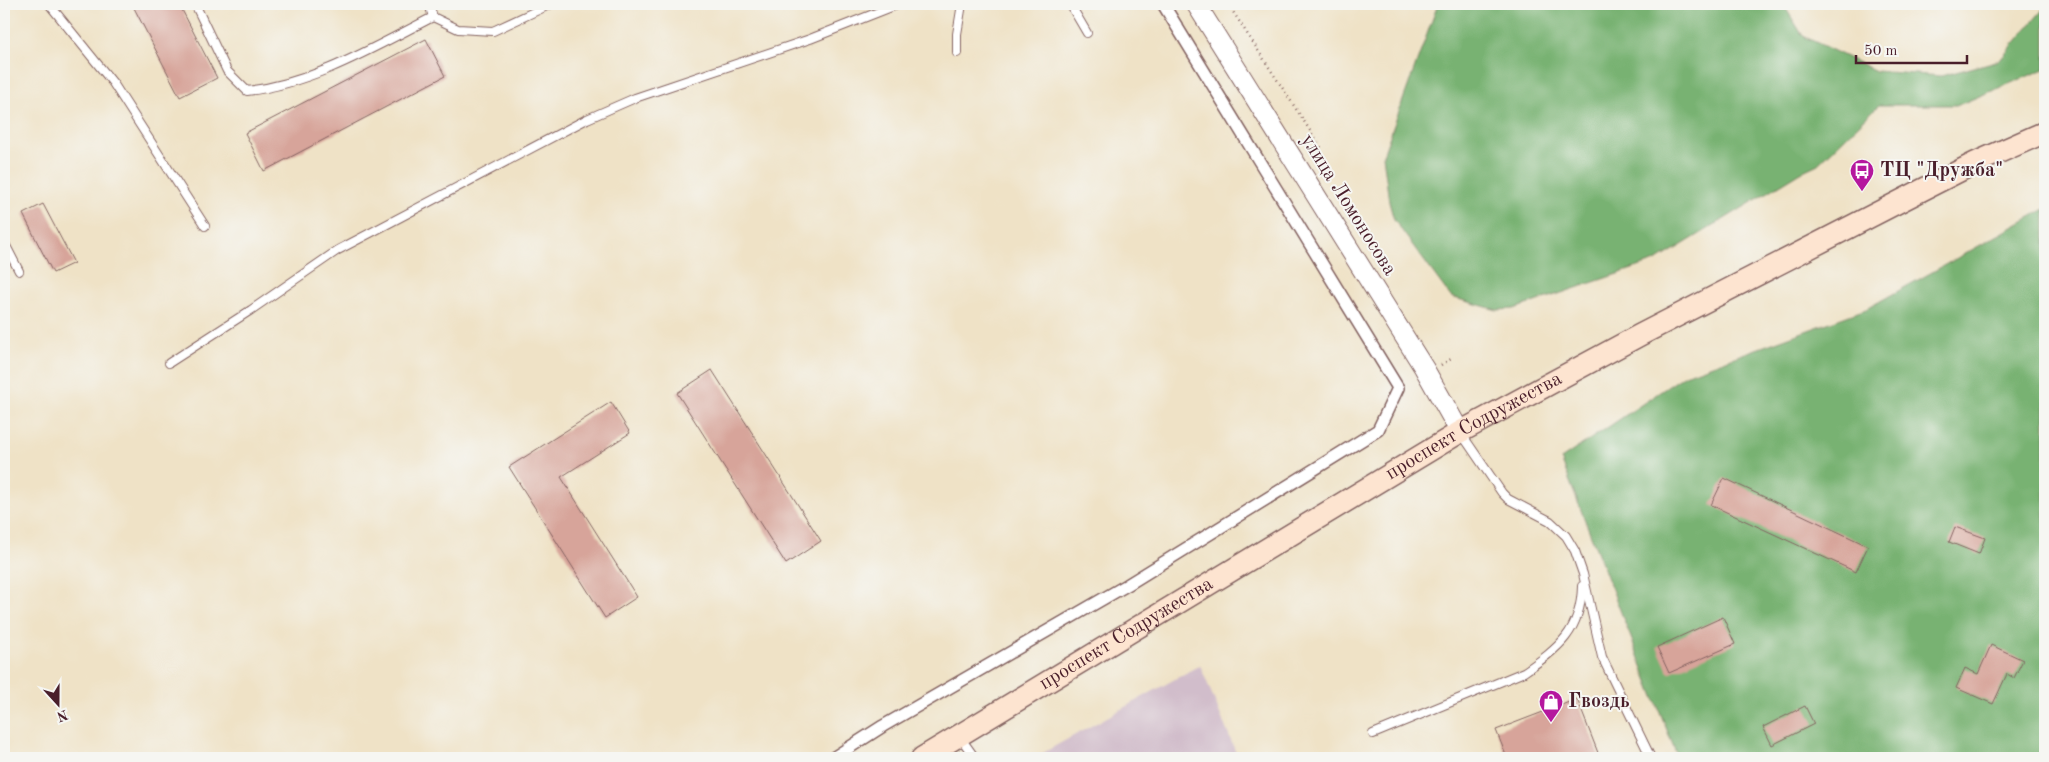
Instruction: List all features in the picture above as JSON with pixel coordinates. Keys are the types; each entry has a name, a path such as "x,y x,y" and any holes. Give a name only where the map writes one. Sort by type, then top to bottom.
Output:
{"main road":[{"name":"проспект Содружества","path":"922,758 1460,432 1640,335 1843,230 1975,163 2045,132"}],"street":[{"path":"833,758 883,726 1127,585 1378,430 1398,388 1163,4"},
{"name":"улица Ломоносова","path":"1196,4 1424,368 1460,432"}],"lane":[{"path":"50,4 113,83 205,226"},
{"path":"195,4 227,71 247,91 273,88 306,78 352,58 434,16"},
{"path":"428,4 434,16 458,29 493,31 546,5"},
{"path":"169,363 252,310 338,250 587,119 635,98 722,67 810,39 899,4"},
{"path":"956,54 962,4"},
{"path":"1070,4 1087,33"},
{"path":"4,242 19,271"},
{"path":"1460,432 1502,493 1508,499 1550,521 1560,529 1575,551 1583,574 1602,656 1651,758"},
{"path":"1373,734 1524,672 1540,661 1566,640 1576,622 1582,602 1583,574"},
{"path":"959,735 975,758"}],"path":[{"path":"1228,4 1322,149"}],"shaded area":[{"path":"1200,665 1238,758 1034,758"}],"green space":[{"path":"1438,4 1783,4 1803,36 1876,71 1941,76 2000,60 2045,7 2045,69 1958,105 1879,105 1818,164 1801,172 1656,261 1514,309 1497,310 1451,297 1394,220 1389,202 1383,155"},
{"path":"2045,209 2045,758 1678,758 1561,459 1685,375 1866,309"}],"building":[{"path":"132,4 179,4 217,78 180,97"},
{"path":"426,39 445,76 264,171 245,133"},
{"path":"43,204 74,263 53,273 23,214"},
{"path":"712,370 821,541 786,564 677,393"},
{"path":"611,402 630,433 561,477 637,597 605,618 509,467"},
{"path":"1724,478 1868,546 1856,572 1711,505"},
{"path":"1955,527 1985,538 1979,554 1949,542"},
{"path":"1723,617 1735,644 1669,673 1657,647"},
{"path":"1991,645 2023,660 2014,678 2007,674 1993,704 1956,688 1965,668 1978,674"},
{"name":"Гвоздь","path":"1577,699 1600,758 1507,758 1496,730"},
{"path":"1805,706 1814,724 1772,745 1763,727"}],"place":[{"name":"ТЦ \"Дружба\"","path":"1862,192"},
{"name":"Гвоздь","path":"1551,723"}]}
